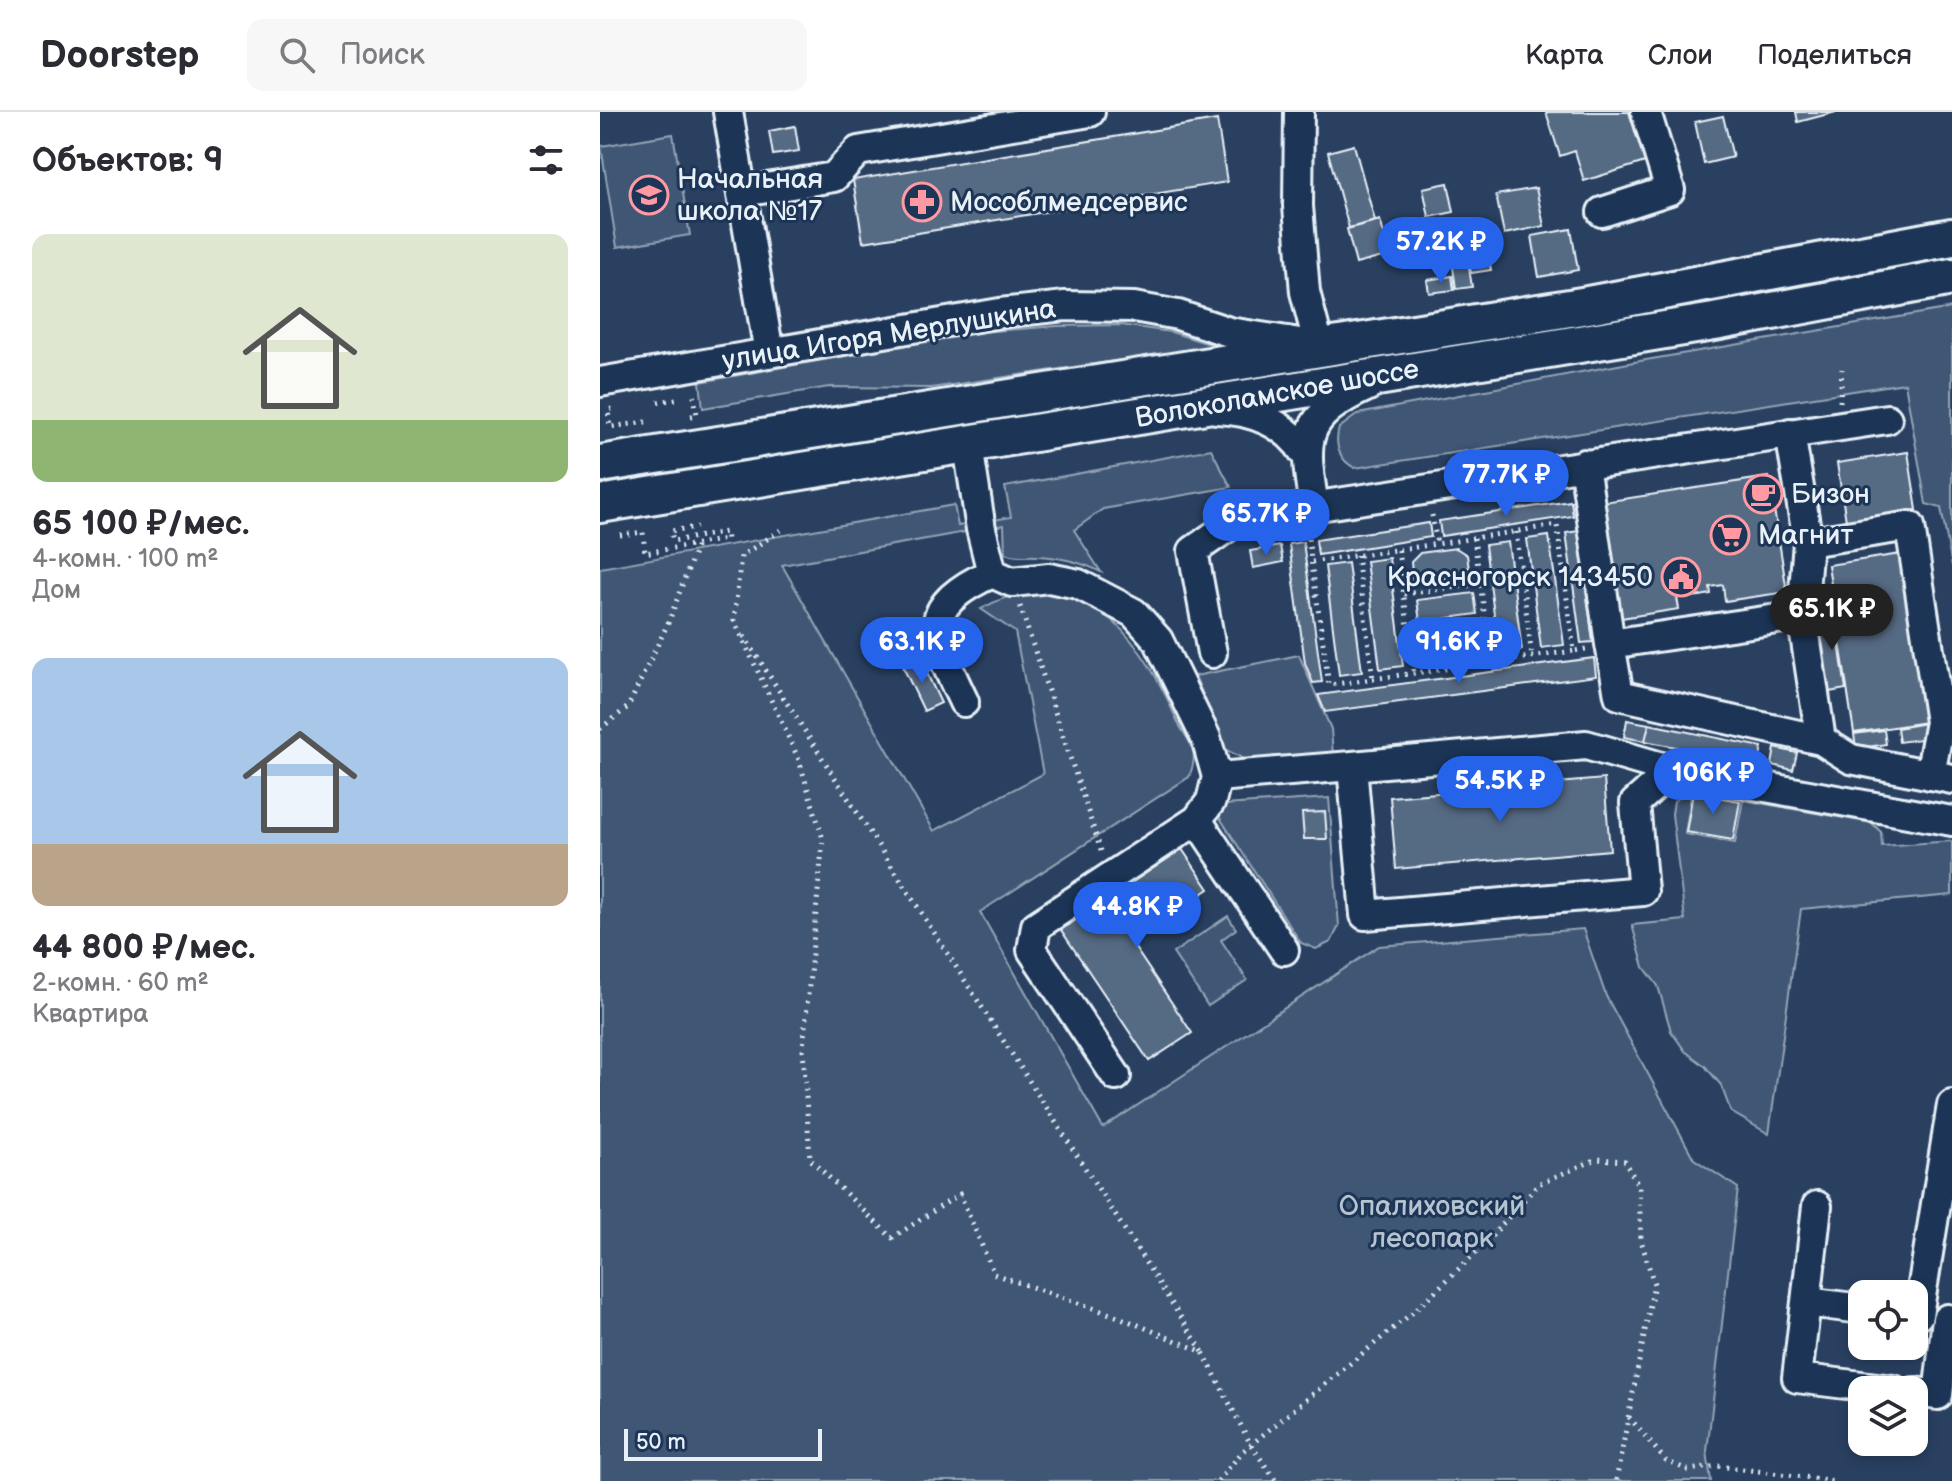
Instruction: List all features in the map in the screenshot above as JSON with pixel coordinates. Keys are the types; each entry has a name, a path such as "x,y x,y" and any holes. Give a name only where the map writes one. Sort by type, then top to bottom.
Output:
{"main road":[{"name":"Волоколамское шоссе","path":"600,464 1603,302 1952,237"},
{"name":"Волоколамское шоссе","path":"607,520 968,446 1714,322 1952,277"}],"street":[{"path":"728,112 769,353"},
{"path":"742,192 834,177 858,151 1090,112"},
{"path":"1299,112 1301,249 1305,292 1319,346"},
{"path":"1602,212 1670,190 1646,112"},
{"name":"улица Игоря Мерлушкина","path":"600,382 1000,313 1065,306 1134,307 1178,315 1229,332 1319,346"},
{"path":"1309,507 1306,455 1314,426 1325,410 1343,397 1390,375"},
{"path":"1200,408 1237,410 1270,421 1286,431 1306,455"},
{"path":"1212,653 1193,551 1240,518 1887,419"},
{"path":"1790,433 1808,542 1802,615 1821,740"},
{"path":"968,446 981,529 1002,578"},
{"path":"1584,464 1619,695 1821,740 1851,759 1941,777 1940,722 1910,526 1808,542"},
{"path":"964,702 936,642 940,616 956,592 1002,578 1049,578 1078,584 1134,613 1158,640 1206,738 1217,777 1211,801 1197,820 1036,926 1032,950 1116,1076"},
{"path":"1610,645 1802,615"},
{"path":"1217,777 1586,745 1672,770 1952,821"},
{"path":"1352,766 1365,915 1643,891 1635,803 1672,770"},
{"path":"1197,820 1284,950"},
{"path":"1922,1280 1952,1105"},
{"path":"1817,1206 1797,1378 1848,1384"},
{"path":"1806,1302 1848,1307"},
{"path":"1928,1317 1950,1320 1938,1395 1928,1394"}],"path":[{"path":"685,417 697,415 693,384"},
{"path":"649,404 676,399"},
{"path":"622,408 608,410 610,427 649,422"},
{"path":"1428,488 1437,544"},
{"path":"1309,507 1312,562 1329,685 1610,645"},
{"path":"607,520 643,532 645,553 727,539 726,532 673,541 671,531 697,527"},
{"path":"1312,562 1557,525 1574,651"},
{"path":"781,530 741,556 734,620 799,760 823,839 803,1048 810,1159 892,1238 960,1194 994,1274 1119,1317 1203,1352"},
{"path":"1516,532 1532,657"},
{"path":"1474,538 1491,663"},
{"path":"600,729 628,707 669,621 698,544"},
{"path":"1398,550 1414,673"},
{"path":"1357,555 1373,679"},
{"path":"1002,578 1109,877"},
{"path":"1404,594 1481,584"},
{"path":"734,620 1203,1352 1251,1445 1276,1481"},
{"path":"1409,633 1486,623"},
{"path":"1218,1481 1251,1445 1412,1313 1483,1246 1538,1184 1597,1159 1625,1161 1639,1187 1641,1240 1654,1284 1616,1481"},
{"path":"1629,1417 1666,1461 1688,1470 1718,1466 1836,1481"}],"green space":[{"path":"673,134 690,235 617,247 601,146"},
{"path":"1952,308 1952,566 1941,508 1926,504 1905,383 1355,468 1345,461 1338,446 1339,428 1358,414 1634,362"},
{"path":"1121,325 1171,332 1216,346 931,388 829,387 703,408 700,382 980,332"},
{"name":"Опалиховский лесопарк","path":"1211,449 1231,487 1103,509 1074,530 1101,572 1062,559 1005,553 1004,525 782,565 934,831 1043,774 1015,632 981,609 1015,595 1047,591 1075,598 1101,612 1124,632 1161,686 1193,751 1189,777 980,912 1103,1128 1379,946 1583,929 1606,996 1694,1159 1738,1188 1707,1451 1711,1481 600,1481 600,568 954,505 958,526 1011,517 1005,487"},
{"path":"1299,655 1331,729 1333,755 1257,761 1246,760 1226,750 1195,676"},
{"path":"1692,790 1685,834 1735,843 1743,800 1872,823 1881,832 1882,846 1952,841 1952,895 1801,909 1769,1134 1731,1112 1721,1085 1705,1066 1685,1051 1671,1031 1658,986 1644,967 1632,925 1685,920 1672,814 1674,801"},
{"path":"1329,798 1339,926 1331,942 1316,949 1301,943 1218,815 1224,805"},
{"path":"1228,916 1236,929 1221,940 1247,980 1208,1006 1173,953"}],"building":[{"path":"1546,112 1629,112 1645,162 1584,181 1575,151 1560,156"},
{"path":"1796,112 1836,112 1798,122"},
{"path":"1723,116 1733,157 1704,164 1695,122"},
{"path":"1217,120 1227,182 863,242 853,180"},
{"path":"795,126 799,151 773,155 769,131"},
{"path":"1354,145 1375,221 1349,228 1328,152"},
{"path":"1448,183 1454,212 1429,217 1423,188"},
{"path":"1536,188 1544,226 1504,234 1496,195"},
{"path":"1380,220 1390,255 1356,264 1347,229"},
{"path":"1571,229 1578,270 1539,277 1532,236"},
{"path":"1464,237 1472,287 1456,289 1449,239"},
{"path":"1487,247 1491,270 1471,273 1467,251"},
{"path":"1452,276 1454,290 1429,293 1427,280"},
{"path":"1908,452 1917,510 1846,521 1837,463"},
{"path":"1769,477 1787,592 1725,601 1723,585 1710,587 1711,594 1700,596 1688,597 1687,590 1676,592 1679,609 1621,618 1603,502"},
{"path":"1571,501 1573,516 1441,536 1439,521"},
{"path":"1429,523 1431,537 1318,555 1316,540"},
{"path":"1579,531 1593,642 1581,643 1566,533"},
{"path":"1549,536 1564,645 1541,648 1527,539"},
{"path":"1303,542 1322,682 1313,683 1305,663 1289,544"},
{"path":"1508,542 1522,650 1499,653 1485,545"},
{"path":"1280,546 1283,562 1253,568 1250,551"},
{"path":"1456,548 1467,555 1470,576 1413,583 1411,562 1420,553"},
{"path":"1901,554 1926,722 1854,733 1828,565"},
{"path":"1389,558 1403,666 1380,669 1366,561"},
{"path":"1348,563 1362,672 1339,675 1325,566"},
{"path":"1474,593 1477,614 1420,622 1417,600"},
{"path":"1834,611 1846,689 1829,692 1818,625 1824,613"},
{"path":"1478,633 1481,653 1424,661 1421,640"},
{"path":"1594,658 1596,676 1325,712 1318,695"},
{"path":"920,659 941,703 924,711 903,667"},
{"path":"1627,720 1649,724 1645,741 1624,737"},
{"path":"1926,723 1929,738 1899,742 1897,728"},
{"path":"1649,724 1762,747 1759,763 1645,741"},
{"path":"1884,730 1886,744 1856,749 1854,734"},
{"path":"1775,748 1797,753 1793,770 1772,765"},
{"path":"1604,779 1610,850 1396,869 1390,797"},
{"path":"1693,793 1740,801 1733,840 1686,832"},
{"path":"1325,812 1327,839 1304,839 1302,813"},
{"path":"1182,849 1209,889 1131,942 1192,1033 1149,1061 1061,930"}],"place":[{"name":"Начальная школа №17","path":"649,195"},
{"name":"Мособлмедсервис","path":"922,202"},
{"name":"Бизон","path":"1763,494"},
{"name":"Магнит","path":"1730,535"},
{"name":"Красногорск 143450","path":"1681,577"}]}
